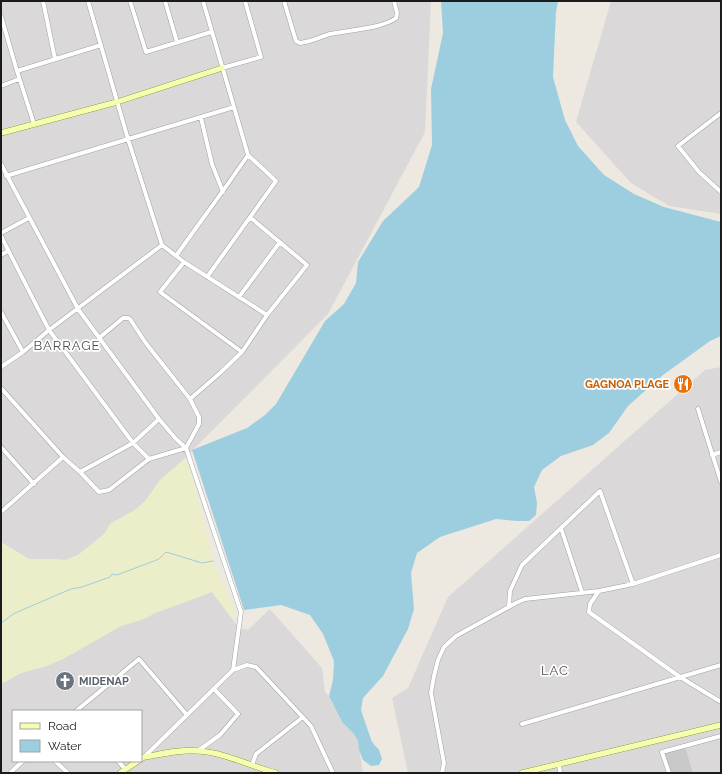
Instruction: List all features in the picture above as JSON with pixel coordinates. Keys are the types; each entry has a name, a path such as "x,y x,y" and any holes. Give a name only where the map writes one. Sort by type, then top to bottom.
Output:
{"main road":[{"path":"1,133 117,102 222,68"},
{"path":"522,773 721,725"},
{"path":"142,758 176,752 199,750 224,755 276,773"},
{"path":"123,771 136,762"}],"street":[{"path":"43,1 56,59"},
{"path":"88,1 128,139 162,245 184,262 267,315"},
{"path":"130,1 146,52 211,32"},
{"path":"165,1 178,42"},
{"path":"203,1 248,155 276,181 208,277"},
{"path":"222,68 261,57 245,1"},
{"path":"284,1 296,41 300,43 333,34 390,22 397,16 394,1"},
{"path":"1,16 34,124"},
{"path":"17,71 101,45"},
{"path":"1,86 19,79"},
{"path":"6,176 234,108"},
{"path":"721,113 678,146 699,172 721,192"},
{"path":"201,118 212,164 223,192"},
{"path":"176,256 248,155"},
{"path":"1,164 6,176 78,309 159,419 186,448 241,612 233,670"},
{"path":"29,218 1,235 8,251 31,292 49,330 133,443 149,459"},
{"path":"190,399 242,352 267,315 307,265 251,218"},
{"path":"239,297 280,242"},
{"path":"1,367 23,352 49,330 162,245"},
{"path":"1,255 8,251"},
{"path":"184,262 160,292 242,352"},
{"path":"1,312 23,352"},
{"path":"1,388 63,457 99,492 109,490 149,459 186,448 200,421 199,417 190,399 145,342 130,319 123,318 99,338"},
{"path":"698,409 721,482"},
{"path":"80,472 133,443 159,419"},
{"path":"1,447 34,484"},
{"path":"712,455 721,452"},
{"path":"1,512 63,457"},
{"path":"510,606 510,591 522,565 600,490 634,584"},
{"path":"561,528 582,592"},
{"path":"442,773 444,763 431,693 438,660 444,647 456,636 525,599 599,591 634,584 721,555"},
{"path":"599,591 590,604 589,612 680,677 721,702"},
{"path":"77,710 140,659 187,715"},
{"path":"522,724 721,665"},
{"path":"142,758 233,670 246,666 256,667 311,726 333,773"},
{"path":"199,750 220,735 238,714 214,690"},
{"path":"252,765 256,754 303,717"},
{"path":"669,773 662,752 721,736"},
{"path":"10,773 22,762"},
{"path":"56,762 68,773"},
{"path":"118,762 123,771"},
{"path":"559,764 560,773"}],"shaded area":[{"path":"1,1 431,1 425,132 328,314 181,462 160,480 146,500 135,510 110,524 104,534 78,555 66,560 29,559 1,542"},
{"path":"611,1 721,1 721,214 669,206 631,183 576,122"},
{"path":"721,367 721,773 408,773 392,698 408,688 448,597 705,370"},
{"path":"212,592 239,628 248,630 270,609 322,668 325,692 329,696 342,722 354,734 358,741 363,773 1,773 1,684 21,673 61,660 121,626 144,619 155,613"},
{"path":"685,747 693,773 670,773 664,753"}],"green space":[{"path":"181,462 189,462 213,561 237,614 230,616 212,592 155,613 144,619 121,626 61,660 21,673 1,684 1,542 29,559 66,560 78,555 104,535 110,524 135,510 146,500 160,480"}],"water":[{"path":"441,1 558,1 556,12 553,77 565,120 578,146 604,175 634,194 664,207 721,222 721,336 710,341 663,375 628,406 609,433 593,445 561,456 542,470 534,487 537,503 536,515 529,521 496,519 440,537 417,553 411,573 414,609 408,629 383,676 363,698 361,710 372,742 379,750 382,759 379,765 371,766 363,760 359,750 358,741 354,734 342,722 329,696 333,680 334,661 323,634 310,615 281,605 244,610 192,450 247,428 265,415 276,404 325,321 344,304 356,283 358,262 383,221 419,187 432,145 431,89 443,33"}],"waterway":[{"path":"1,623 15,613 71,589 82,587 110,577 112,574 117,575 159,559 166,552 202,563 213,561"}],"place":[{"name":"GAGNOA PLAGE","path":"683,384"},
{"name":"MIDENAP","path":"65,681"}],"district":[{"name":"BARRAGE","path":"67,345"},
{"name":"LAC","path":"555,670"}]}
